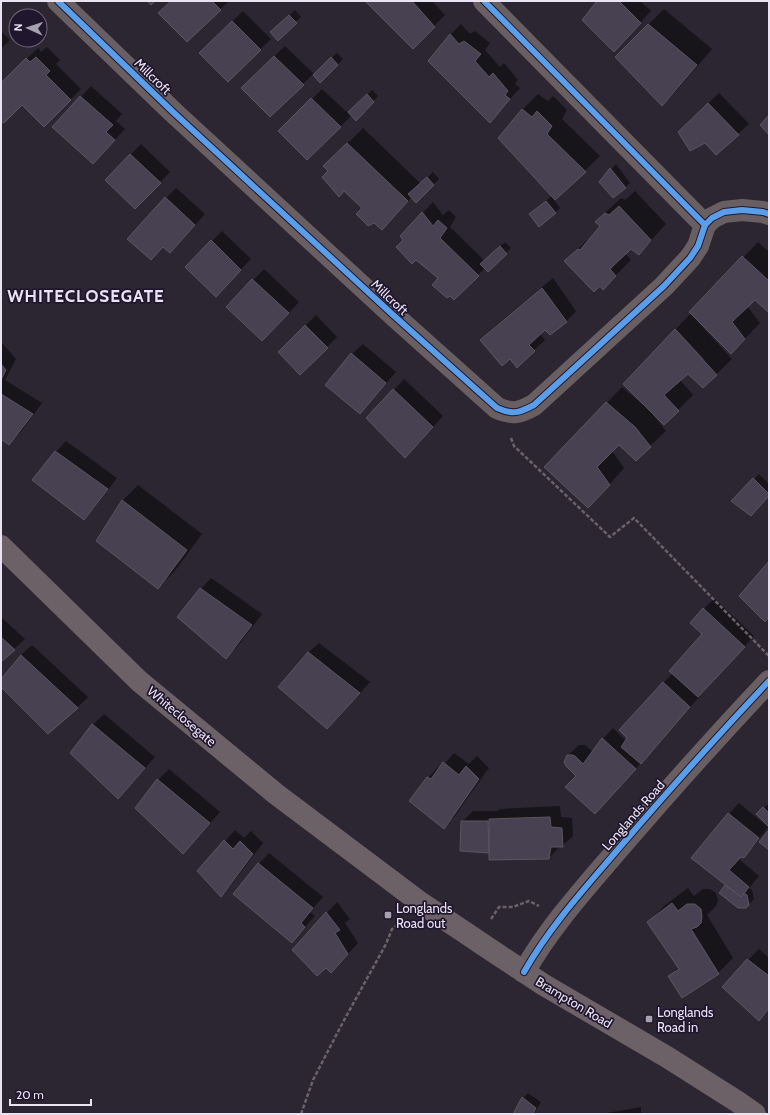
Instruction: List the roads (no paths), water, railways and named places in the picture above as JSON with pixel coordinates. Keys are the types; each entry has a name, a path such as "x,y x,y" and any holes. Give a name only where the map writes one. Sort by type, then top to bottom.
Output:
{"main road":[{"name":"Whiteclosegate","path":"1,546 139,681 276,794 377,870"},
{"name":"Brampton Road","path":"377,870 421,903 524,972 667,1057 755,1114"}],"street":[{"name":"Millcroft","path":"58,1 179,117 392,314 497,408 507,412 520,412 534,405 664,286 690,258 698,246 705,225"},
{"path":"484,1 705,225 712,218 724,212 742,210 769,214"},
{"name":"Longlands Road","path":"524,972 538,946 561,917 668,791 769,681"}],"place":[{"name":"Longlands Road out","path":"388,915"},
{"name":"Longlands Road in","path":"649,1019"}],"district":[{"name":"WHITECLOSEGATE","path":"86,296"}]}
